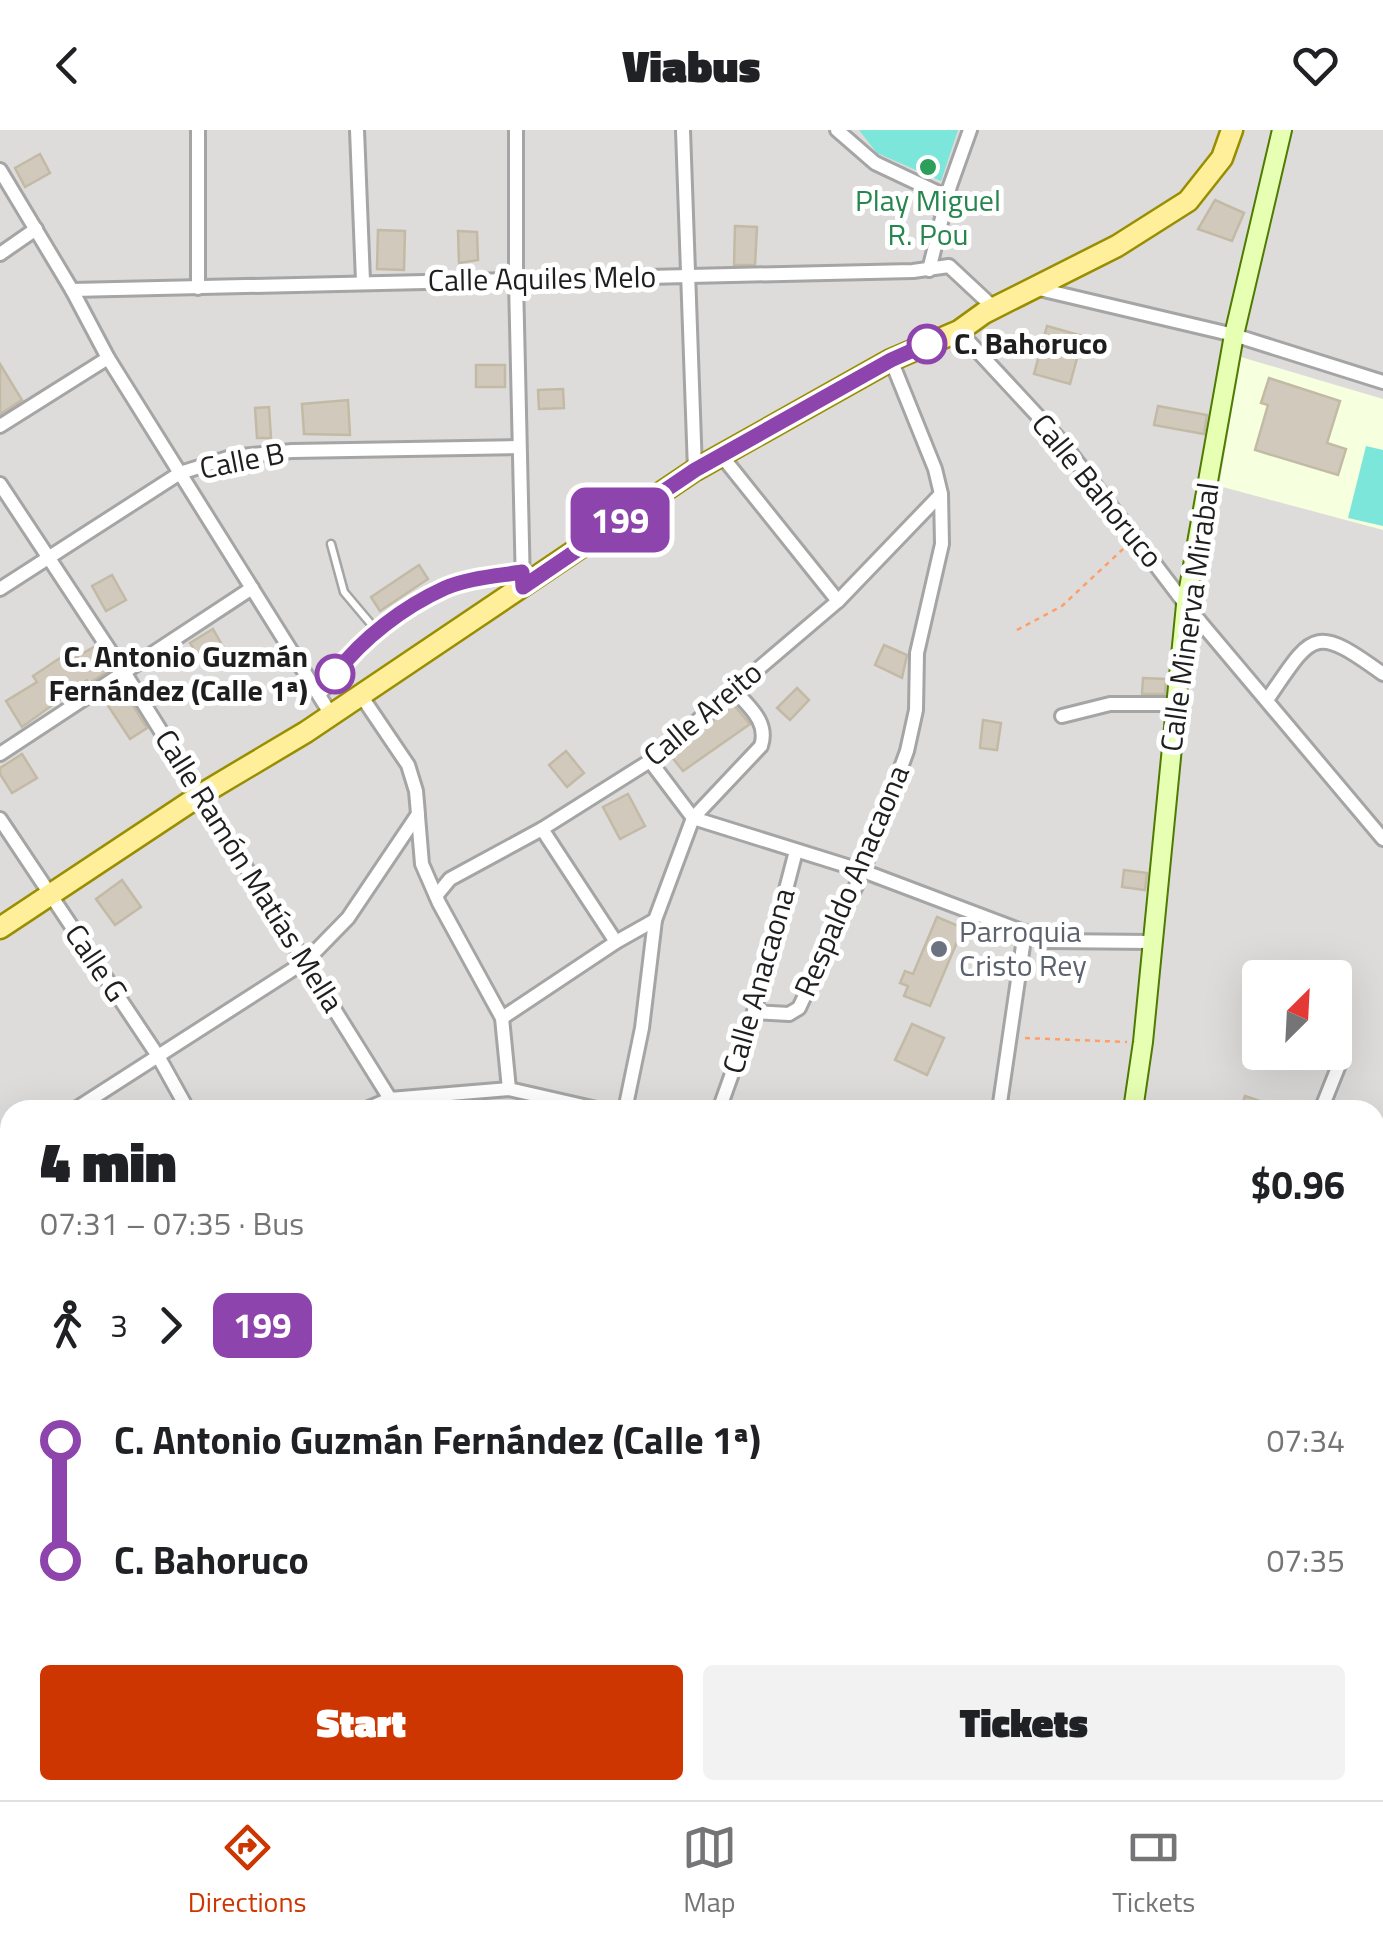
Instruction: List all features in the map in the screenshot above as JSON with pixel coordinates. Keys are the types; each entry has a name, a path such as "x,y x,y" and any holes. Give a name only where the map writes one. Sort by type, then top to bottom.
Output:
{"main road":[{"path":"0,928 202,794 306,732 522,579 695,470 891,360 960,331 994,308 1118,246 1188,201 1222,158 1232,130"}],"street":[{"path":"198,130 198,288"},
{"path":"357,130 363,281"},
{"path":"319,695 350,654 376,630 447,587 522,579 516,130"},
{"path":"683,130 695,470"},
{"path":"837,130 875,162 947,197"},
{"path":"929,270 947,197 970,130"},
{"name":"Calle Minerva Mirabal","path":"1135,1100 1144,1042 1186,604 1234,335 1282,130"},
{"path":"0,170 108,358 330,713"},
{"path":"0,254 36,229"},
{"name":"Calle Aquiles Melo","path":"72,290 363,281 516,282 929,270 949,266 994,308"},
{"path":"1035,288 1234,335 1381,381 1383,364"},
{"name":"Calle Bahoruco","path":"960,331 1062,442 1186,604 1383,839"},
{"path":"0,426 108,358"},
{"name":"Respaldo Anacaona","path":"754,1012 789,1014 798,1008 863,871 913,730 917,653 942,544 941,494 935,469 891,360"},
{"name":"Calle B","path":"0,589 180,473 231,457 292,450 518,446"},
{"path":"721,456 838,601"},
{"name":"Calle Ramón Matías Mella","path":"0,484 202,794 391,1100"},
{"name":"Calle Areito","path":"436,896 450,880 542,830 650,761 838,601 941,494"},
{"path":"0,754 252,588"},
{"path":"1267,700 1300,652 1315,643 1329,641 1345,646 1383,674"},
{"path":"627,1100 642,1028 655,920 693,818 761,746 764,735 762,722 734,690"},
{"path":"360,694 408,766 416,791 422,864 502,1018 509,1089"},
{"path":"1062,716 1110,704 1176,704"},
{"path":"650,761 693,818 863,871 1048,941 1153,942"},
{"path":"90,1100 306,961 348,918 418,814"},
{"name":"Calle G","path":"0,819 158,1056 182,1100"},
{"path":"542,830 616,942"},
{"name":"Calle Anacaona","path":"723,1100 754,1012 796,851"},
{"path":"502,1018 655,920"},
{"path":"1001,1100 1025,932"},
{"path":"1325,1100 1337,1070"},
{"path":"430,1100 509,1089 533,1100"}],"lane":[{"path":"331,544 344,592 376,630"}],"path":[{"path":"1017,630 1062,606 1135,538"},
{"path":"1010,1036 1048,1041 1144,1042"}],"shaded area":[{"path":"0,130 1383,130 1383,1100 0,1100"},
{"name":"Play Miguel R. Pou","path":"859,130 958,130 941,181 877,153"},
{"path":"1241,357 1383,399 1383,530 1219,486"},
{"path":"1366,446 1383,450 1383,526 1348,518"}],"building":[{"path":"40,154 50,173 25,187 15,168"},
{"path":"1215,200 1244,213 1232,241 1198,229"},
{"path":"735,226 757,227 755,265 734,265"},
{"path":"378,230 405,231 404,270 377,269"},
{"path":"458,231 477,232 478,260 459,263"},
{"path":"1047,326 1083,336 1070,384 1034,374"},
{"path":"0,364 22,400 0,414"},
{"path":"476,365 505,365 505,387 476,387"},
{"path":"1269,378 1340,401 1327,443 1346,449 1338,475 1255,450 1268,405 1261,403"},
{"path":"563,389 564,408 539,409 538,390"},
{"path":"348,400 350,435 304,434 302,404"},
{"path":"1158,406 1207,415 1204,434 1154,425"},
{"path":"269,407 271,438 257,438 255,408"},
{"path":"419,565 428,579 380,611 371,597"},
{"path":"112,575 126,600 106,611 92,586"},
{"path":"213,629 225,650 203,664 190,643"},
{"path":"884,645 907,655 902,678 875,665"},
{"path":"94,647 108,671 89,683 87,680 22,727 6,701 37,682 33,676 60,658 64,664"},
{"path":"1143,678 1166,679 1165,694 1142,694"},
{"path":"121,686 147,728 130,739 103,698"},
{"path":"797,688 809,700 790,720 777,708"},
{"path":"733,704 750,724 683,771 671,756"},
{"path":"983,720 1001,723 997,750 980,748"},
{"path":"566,751 584,773 567,787 549,765"},
{"path":"22,754 37,778 12,793 0,768"},
{"path":"628,794 645,826 620,839 603,807"},
{"path":"1124,870 1147,873 1145,890 1122,887"},
{"path":"122,880 141,907 115,925 96,899"},
{"name":"Parroquia Cristo Rey","path":"937,917 963,928 930,1006 904,996 908,986 900,983 905,971 913,974"},
{"path":"912,1024 944,1038 927,1075 895,1060"}],"bus line":[{"name":"199","path":"335,674 376,630 447,587 522,572 523,587 695,470 891,360 927,344"}],"place":[{"name":"Play Miguel R. Pou","path":"928,167"},
{"name":"C. Bahoruco","path":"927,344"},
{"name":"C. Antonio Guzmán Fernández (Calle 1ª)","path":"335,674"},
{"name":"Parroquia Cristo Rey","path":"939,949"}]}
